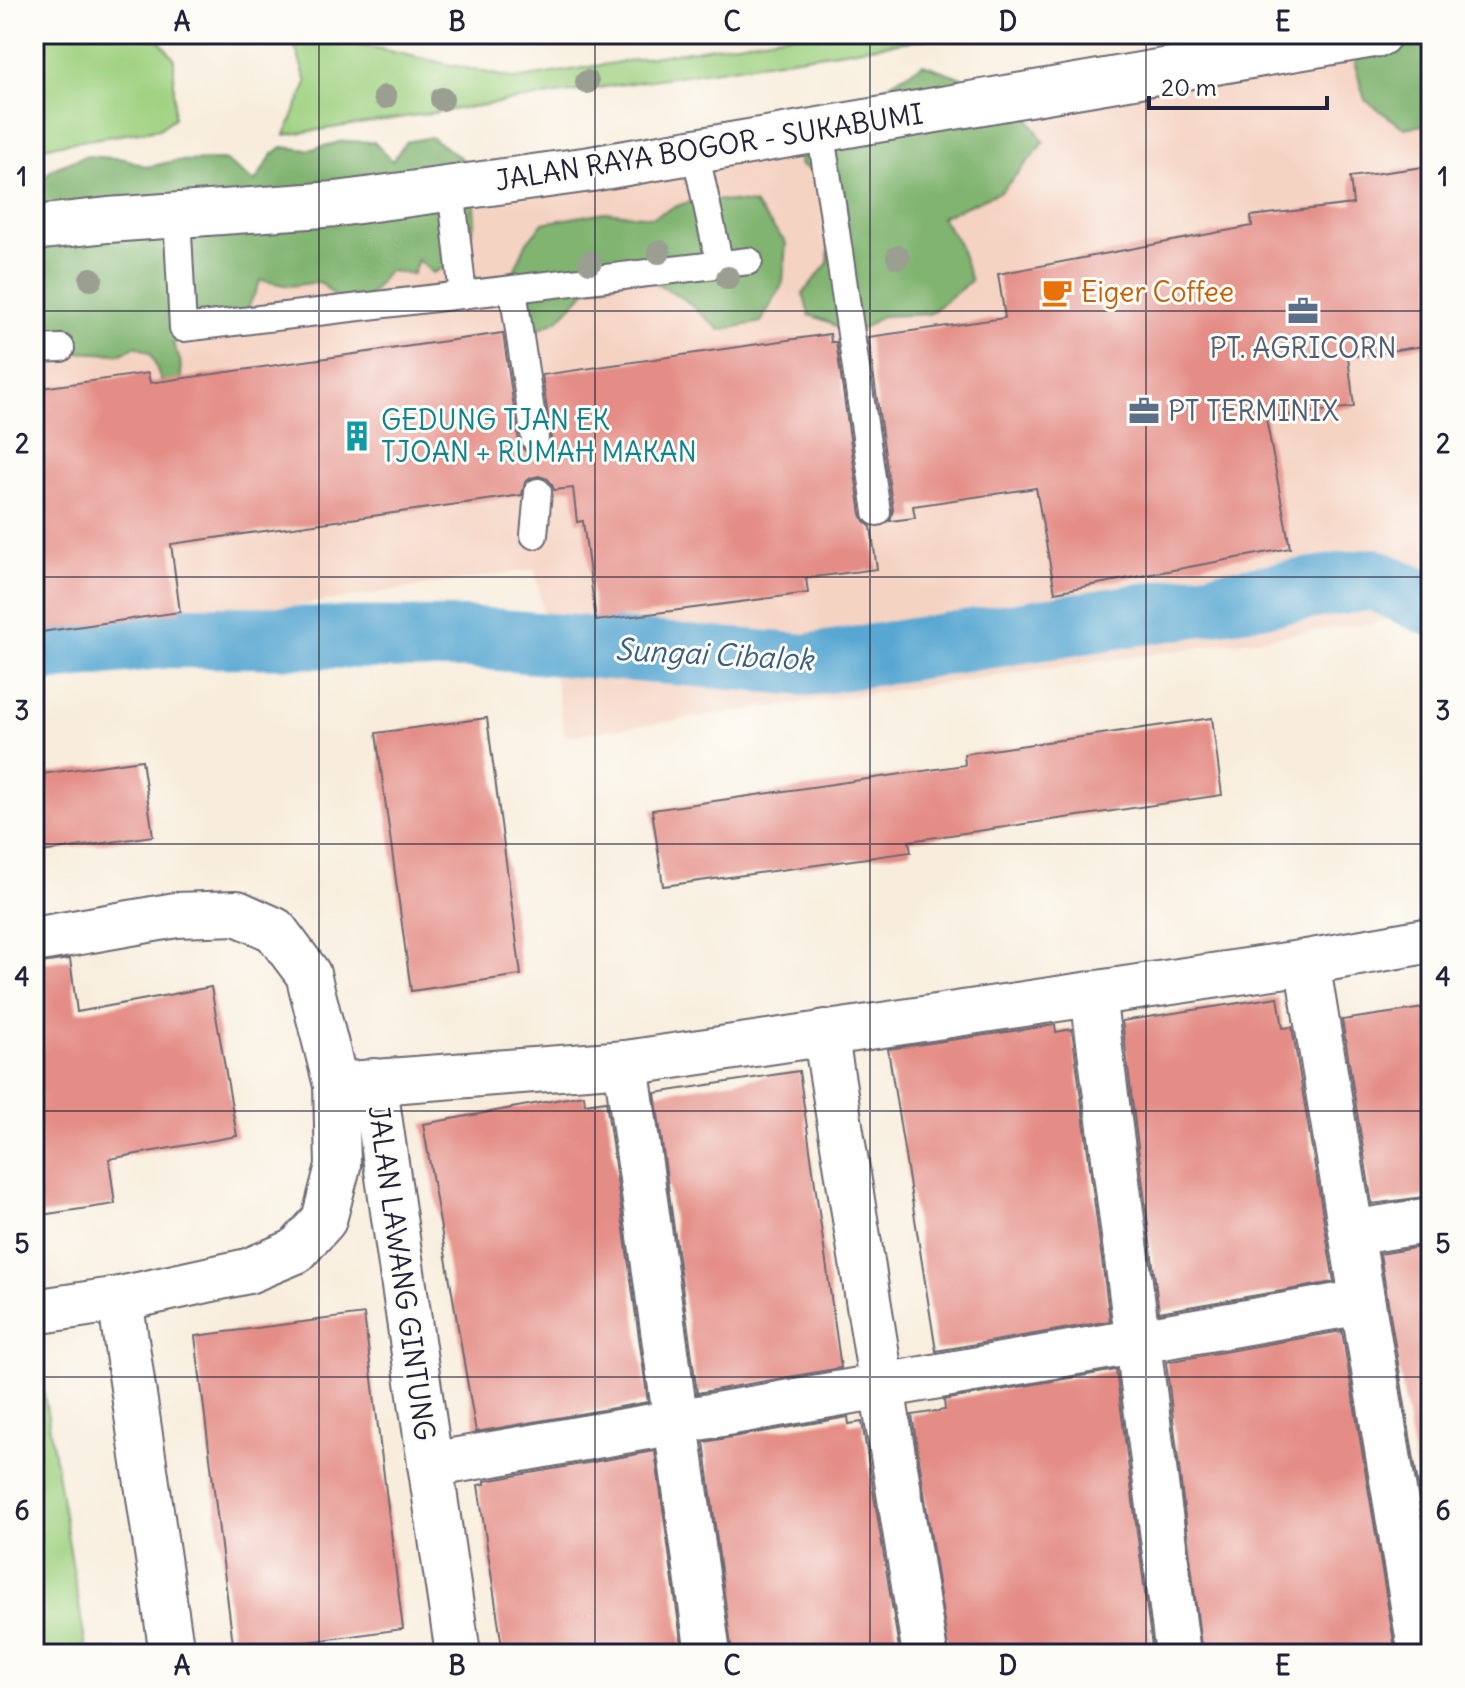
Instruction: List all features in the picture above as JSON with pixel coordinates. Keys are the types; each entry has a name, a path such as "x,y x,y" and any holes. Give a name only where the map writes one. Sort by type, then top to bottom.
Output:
{"main road":[{"name":"JALAN RAYA BOGOR - SUKABUMI","path":"34,228 337,204 591,169 1379,34"},
{"name":"JALAN LAWANG GINTUNG","path":"34,940 176,915 237,913 275,930 308,974 355,1083 430,1465 458,1654"},
{"name":"JALAN LAWANG GINTUNG","path":"355,1083 626,1063 1093,995 1431,940"},
{"path":"1307,962 1421,1654"},
{"path":"1093,995 1178,1654"},
{"path":"825,1032 925,1654"},
{"path":"626,1063 708,1654"},
{"name":"JALAN LAWANG GINTUNG","path":"34,1312 120,1299 248,1271 296,1251 324,1220 355,1083"},
{"path":"1352,1233 1431,1220"},
{"path":"120,1299 172,1654"},
{"name":"JALAN LAWANG GINTUNG","path":"430,1465 1362,1302"}],"lane":[{"path":"820,130 877,512"},
{"path":"695,151 720,265"},
{"path":"451,188 463,295"},
{"path":"177,215 183,328 749,261"},
{"path":"513,290 535,439"},
{"path":"34,349 61,348"},
{"path":"534,535 538,492"}],"shaded area":[{"path":"1431,34 1431,615 565,736 535,569 34,646 34,238"}],"green space":[{"path":"34,34 140,34 158,39 174,58 174,118 159,129 34,148"},
{"path":"291,34 312,34 515,79 794,34 957,34 285,135 307,83"},
{"path":"1360,34 1431,34 1431,124 1404,128 1365,100 1355,65"},
{"path":"923,64 982,85 1021,106 1044,143 1002,191 941,217 958,242 971,281 929,314 882,316 850,337 829,322 809,315 803,293 828,263 833,183 799,164 808,137"},
{"path":"431,137 462,159 472,175 475,221 463,258 433,273 418,260 413,274 388,271 366,300 342,303 320,282 289,286 261,280 243,318 185,331 173,344 180,360 184,398 174,414 151,354 136,346 121,354 70,352 43,319 34,321 34,191 52,169 85,156 126,159 147,167 175,161 224,160 255,182 272,155 282,147 309,150 343,141 374,142 392,161 406,142"},
{"path":"701,198 754,204 786,243 783,283 761,322 720,330 684,299 642,275 588,289 558,320 532,332 501,300 527,242 543,223 605,212 653,217"},
{"path":"34,1357 38,1357 87,1654 34,1654"}],"building":[{"path":"1431,166 1431,345 1348,357 1354,407 1266,418 1290,548 1055,592 1036,488 913,506 915,518 890,521 893,510 868,337 1005,318 998,274 1252,226 1251,216 1353,204 1350,177"},
{"path":"503,333 519,442 528,454 537,455 550,446 551,437 542,375 830,334 831,342 836,342 861,514 871,527 877,569 806,578 808,593 596,621 583,521 577,522 573,488 554,490 548,479 539,476 525,482 522,495 171,544 180,612 34,633 34,389 148,373 150,383"},
{"path":"487,718 521,975 411,991 376,733"},
{"path":"1212,718 1222,795 909,841 911,852 663,886 652,810 965,765 964,754"},
{"path":"142,760 153,836 34,853 34,775"},
{"path":"70,959 77,1012 211,987 237,1136 109,1159 115,1204 34,1216 34,964"},
{"path":"1278,997 1283,1028 1292,1027 1334,1282 1159,1312 1122,1021"},
{"path":"1431,1007 1431,1196 1372,1204 1342,1020"},
{"path":"1055,1025 1056,1032 1072,1029 1110,1321 936,1351 888,1049"},
{"path":"799,1071 841,1368 697,1393 655,1093"},
{"path":"584,1095 585,1104 606,1101 648,1402 476,1432 423,1124"},
{"path":"1431,1245 1431,1563 1380,1254"},
{"path":"364,1314 403,1629 234,1652 195,1336"},
{"path":"1342,1331 1396,1654 1202,1654 1166,1362"},
{"path":"1116,1370 1153,1654 949,1654 912,1415 945,1410 944,1400"},
{"path":"848,1417 849,1424 862,1422 900,1654 732,1654 704,1442"},
{"path":"655,1451 683,1654 503,1654 478,1485 485,1484 485,1481"}],"waterway":[{"name":"Sungai Cibalok","path":"34,652 170,637 475,638 807,665 1373,579 1431,605"}],"place":[{"name":"Eiger Coffee","path":"1057,292"},
{"name":"PT. AGRICORN","path":"1303,311"},
{"name":"PT TERMINIX","path":"1144,411"},
{"name":"GEDUNG TJAN EK TJOAN + RUMAH MAKAN","path":"357,436"}]}
